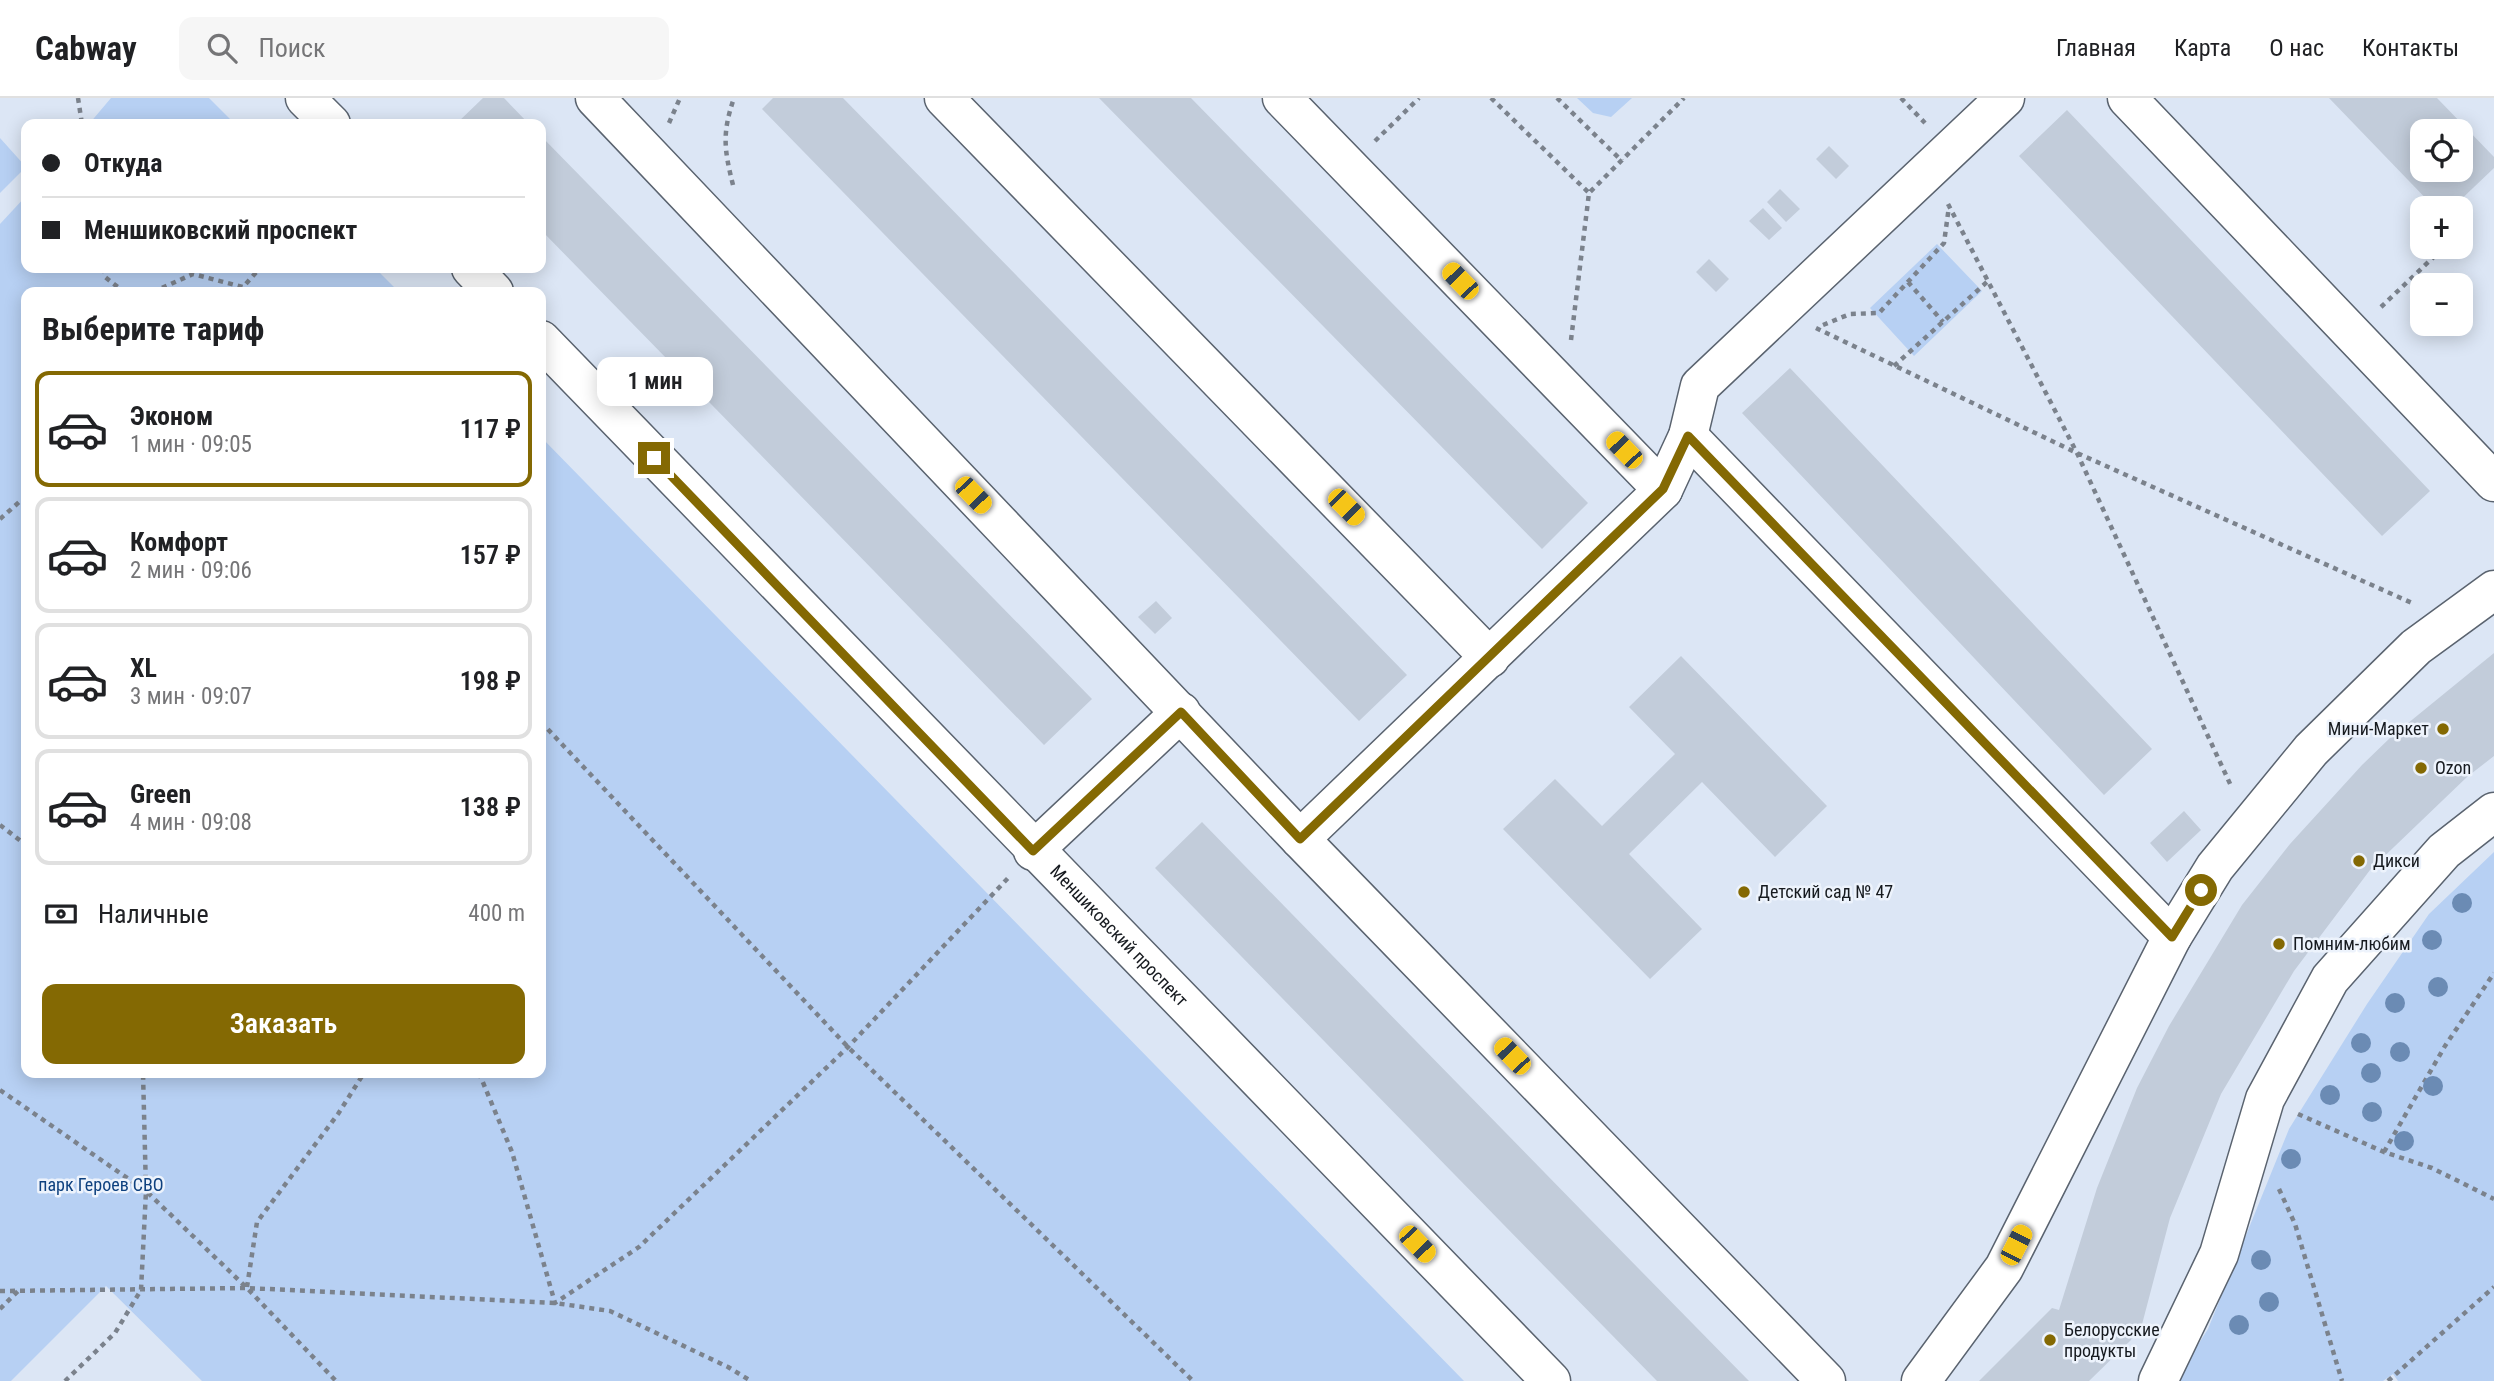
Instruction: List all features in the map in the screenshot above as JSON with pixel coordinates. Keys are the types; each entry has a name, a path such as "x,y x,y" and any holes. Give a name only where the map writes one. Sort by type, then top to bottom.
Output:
{"street":[{"path":"305,98 326,119"},
{"path":"595,98 1300,839 1826,1381"},
{"path":"944,98 1490,658"},
{"path":"1282,98 1663,489"},
{"path":"1300,839 1663,489 1688,436 1700,386 2005,98"},
{"path":"2127,98 2494,482"},
{"path":"476,273 489,287"},
{"name":"Меншиковский проспект","path":"546,345 1033,851 1551,1381"},
{"path":"1688,436 2172,937"},
{"path":"1921,1381 2004,1268 2172,937 2215,867 2311,750 2416,647 2494,590"},
{"path":"1033,851 1181,712"},
{"path":"2158,1381 2219,1254 2265,1099 2330,979 2444,851 2494,811"}],"path":[{"path":"78,98 81,119"},
{"path":"734,98 724,127 724,139 734,189"},
{"path":"1350,166 1419,98"},
{"path":"1557,98 1622,161"},
{"path":"1565,390 1589,193 1684,98"},
{"path":"1495,99 1589,193"},
{"path":"1930,170 2077,453 2249,825"},
{"path":"1816,328 1850,314 1879,313 1944,243 1949,205"},
{"path":"2353,335 2432,259"},
{"path":"105,273 105,277 118,287"},
{"path":"164,287 193,274 243,287 256,273"},
{"path":"1895,366 1988,281"},
{"path":"1908,282 1943,322"},
{"path":"1781,311 2077,453 2452,621"},
{"path":"0,519 21,500"},
{"path":"546,727 848,1047 1193,1381"},
{"path":"0,825 21,841"},
{"path":"555,1303 639,1247 848,1047 1033,851"},
{"path":"2384,1152 2445,1046 2494,973"},
{"path":"65,1381 115,1333 141,1290 146,1191 143,1078"},
{"path":"247,1288 257,1222 338,1114 361,1078"},
{"path":"481,1078 512,1152 555,1303"},
{"path":"0,1090 146,1191 247,1288 336,1381"},
{"path":"2265,1099 2384,1152 2432,1168 2494,1199"},
{"path":"2256,1136 2295,1224 2343,1381"},
{"path":"2388,1381 2494,1287"},
{"path":"0,1291 247,1288 555,1303 610,1311 751,1381"},
{"path":"0,1309 19,1290"}],"green space":[{"path":"111,98 209,98 230,119 93,119"},
{"path":"1577,98 1632,98 1611,117 1593,113"},
{"path":"0,138 21,161 21,172 0,193"},
{"name":"парк Героев СВО","path":"21,201 21,273 380,273 394,287 21,287 21,1078 546,1078 546,442 1464,1381 202,1381 106,1286 11,1381 0,1381 0,224"},
{"path":"1937,244 1982,291 1914,356 1870,308"},
{"path":"2494,852 2494,1381 2398,1381 2393,1374 2383,1381 2175,1381 2208,1329 2289,1129 2367,1004 2429,914"}],"building":[{"path":"483,98 504,98 524,119 461,119"},
{"path":"773,98 843,98 1407,675 1359,721 762,109"},
{"path":"1099,98 1191,98 1588,503 1542,549"},
{"path":"2329,98 2437,98 2457,119 2410,119 2410,182 2473,182 2473,135 2494,157 2494,168 2465,196 2423,196"},
{"path":"2067,110 2430,491 2382,536 2019,156"},
{"path":"546,141 1092,699 1044,745 546,235"},
{"path":"1829,146 1849,166 1836,179 1816,159"},
{"path":"1780,189 1800,209 1786,222 1767,202"},
{"path":"1763,208 1782,228 1769,240 1749,221"},
{"path":"1709,259 1729,279 1716,292 1696,272"},
{"path":"1790,368 2152,749 2104,795 1742,413"},
{"path":"1156,601 1172,618 1155,634 1138,617"},
{"path":"2494,653 2494,756 2467,777 2370,870 2294,971 2221,1094 2170,1218 2140,1332 2134,1330 2131,1340 2089,1381 1979,1381 2052,1308 2059,1310 2097,1188 2137,1088 2169,1026 2242,905 2290,844 2362,765 2391,737"},
{"path":"1681,656 1827,806 1775,857 1702,782 1629,854 1702,929 1650,979 1503,829 1555,779 1602,826 1675,754 1629,707"},
{"path":"2184,811 2201,830 2167,862 2150,843"},
{"path":"1202,822 1749,1381 1657,1381 1454,1174 1155,868"}],"place":[{"name":"Мини-Маркет","path":"2443,729"},
{"name":"Ozon","path":"2421,768"},
{"name":"Дикси","path":"2359,861"},
{"name":"Детский сад № 47","path":"1744,892"},
{"name":"Помним-любим","path":"2279,944"},
{"name":"Белорусские продукты","path":"2050,1340"}],"route":[{"path":"654,458 1033,851 1181,712 1300,839 1663,489 1688,436 2172,937 2201,890"}]}
